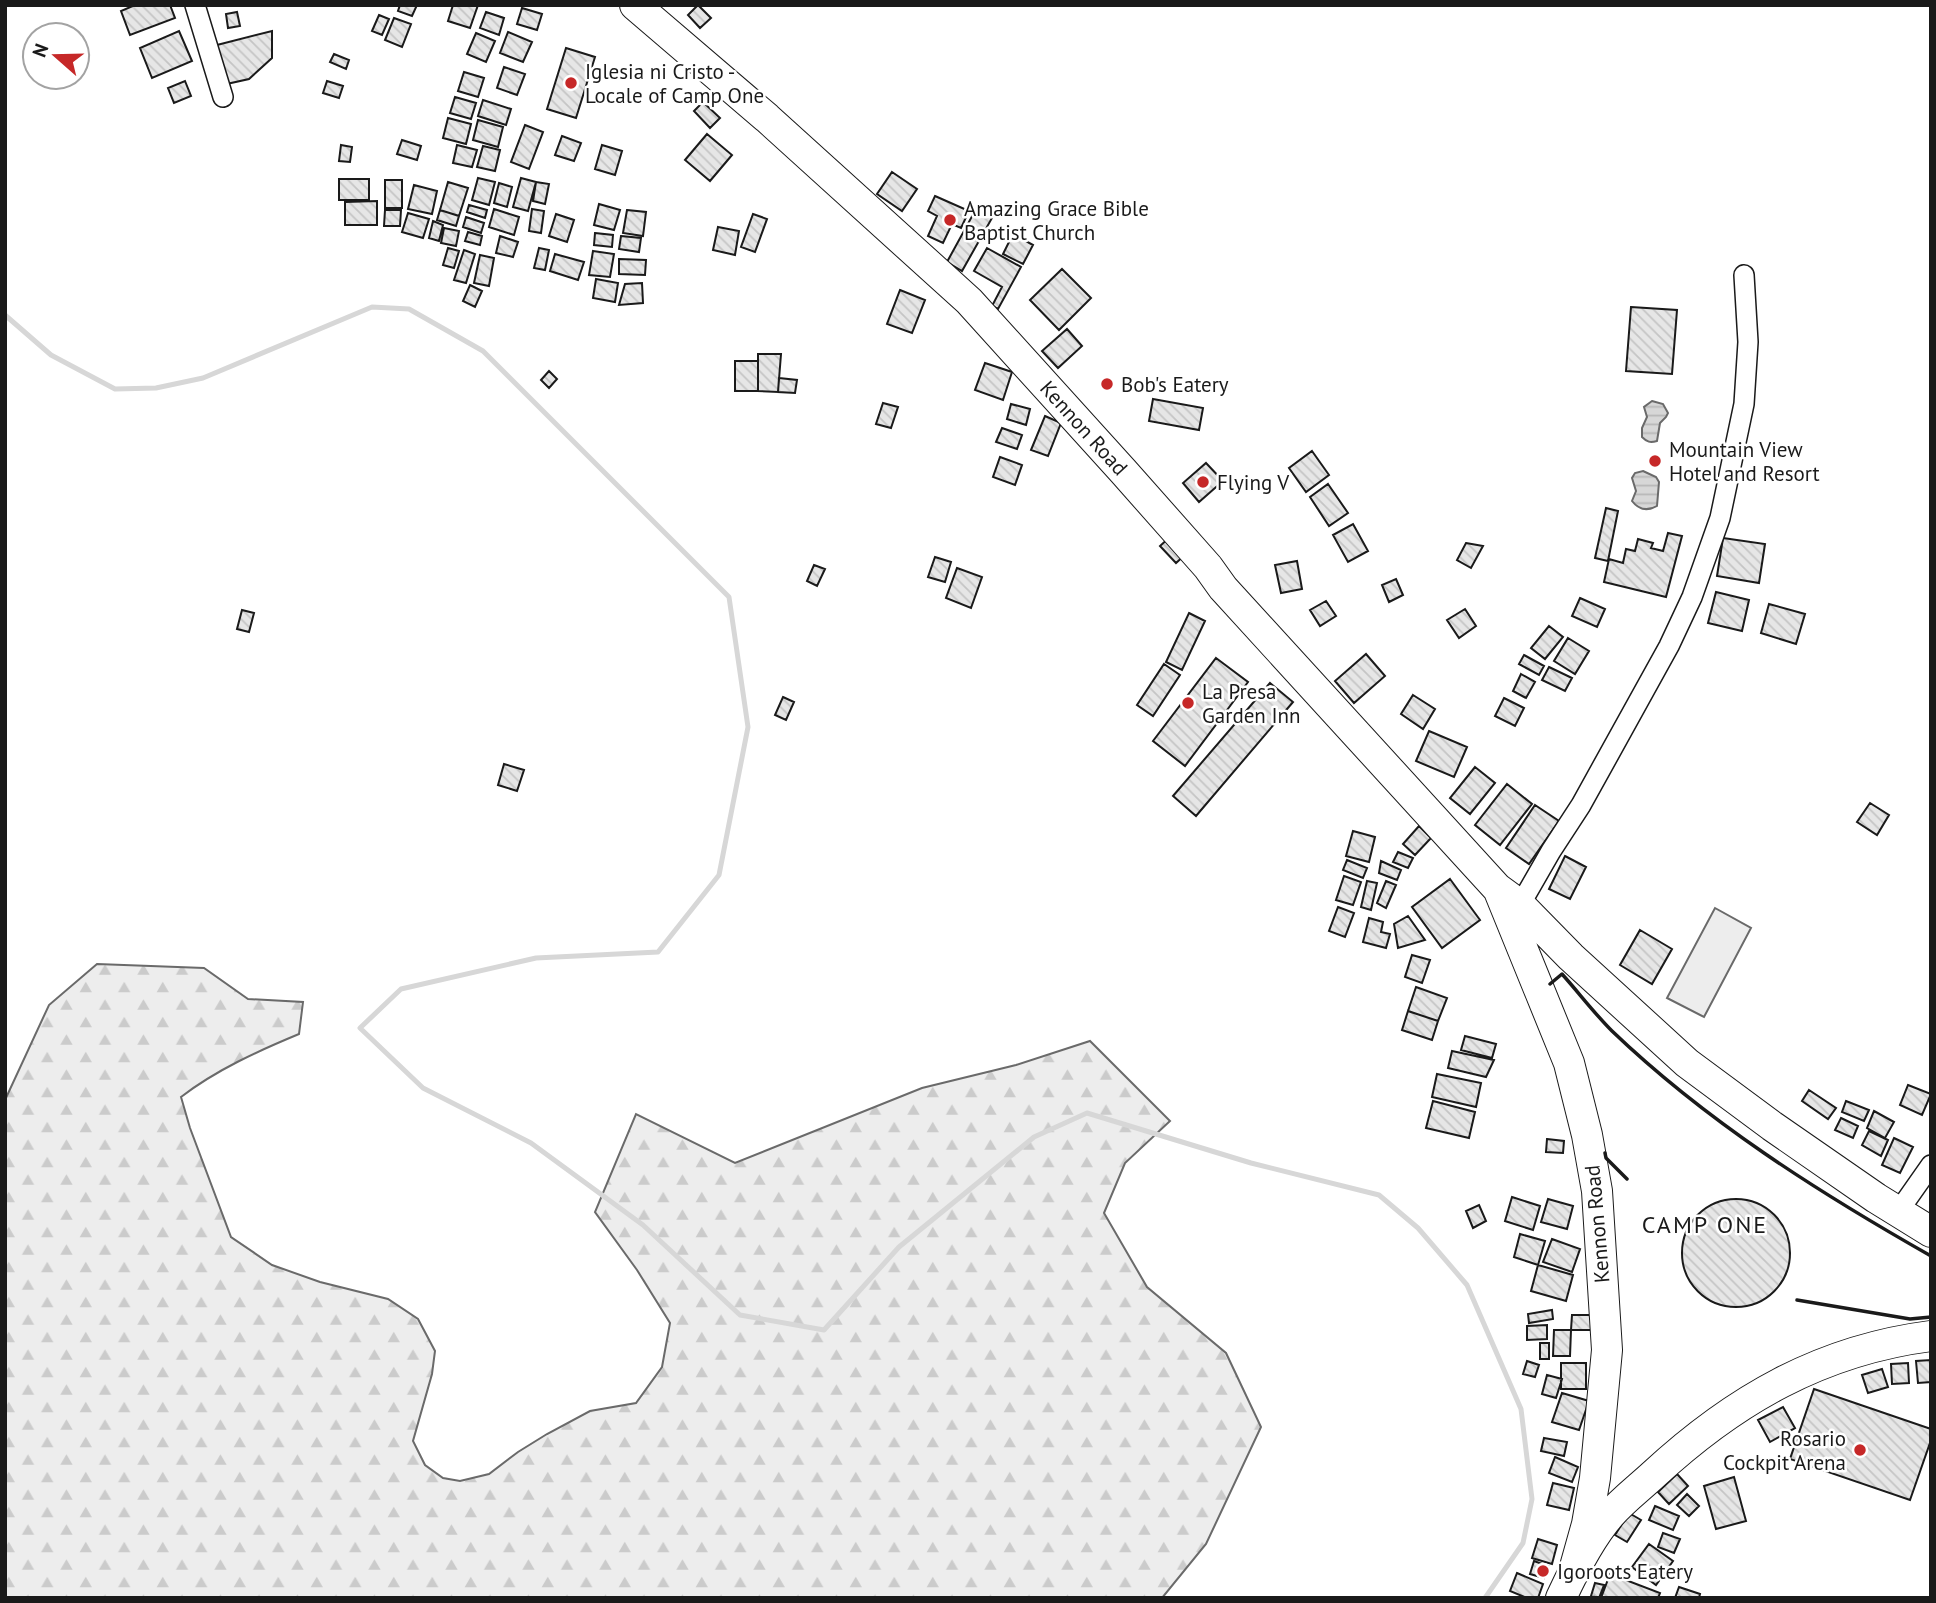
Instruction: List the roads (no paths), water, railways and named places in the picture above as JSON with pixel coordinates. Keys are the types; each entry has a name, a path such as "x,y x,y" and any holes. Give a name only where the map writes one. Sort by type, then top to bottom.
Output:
{"highway":[{"name":"Kennon Road","path":"635,5 767,118 969,300 1208,567 1223,588 1508,896 1571,957 1688,1063 1772,1126 1931,1232"},
{"name":"Kennon Road","path":"1508,896 1569,1063 1587,1135 1597,1191 1607,1350 1595,1479 1587,1524 1567,1586"},
{"path":"1567,1586 1609,1516 1630,1494 1710,1425 1794,1375 1901,1339 1931,1336"}],"street":[{"path":"195,5 223,97"},
{"path":"1508,896 1581,805 1669,646 1692,597 1716,530 1744,404 1748,342 1744,275"},
{"path":"1898,1212 1931,1165"}],"waterway":[{"path":"5,315 51,355 115,389 156,388 203,378 372,307 409,309 483,351 729,597 748,727 719,875 658,952 536,958 401,989 360,1028 423,1088 531,1143 643,1225 740,1315 824,1330 899,1247 1034,1137 1087,1113 1251,1163 1379,1195 1418,1228 1467,1285 1521,1409 1532,1499 1523,1543 1485,1598"}],"place":[{"name":"Iglesia ni Cristo - Locale of Camp One","path":"571,83"},
{"name":"Amazing Grace Bible Baptist Church","path":"950,220"},
{"name":"Bob's Eatery","path":"1107,384"},
{"name":"Mountain View Hotel and Resort","path":"1655,461"},
{"name":"Flying V","path":"1203,482"},
{"name":"La Presa Garden Inn","path":"1188,703"},
{"name":"Rosario Cockpit Arena","path":"1860,1450"},
{"name":"Igoroots Eatery","path":"1543,1571"}],"district":[{"name":"CAMP ONE","path":"1705,1224"}]}
